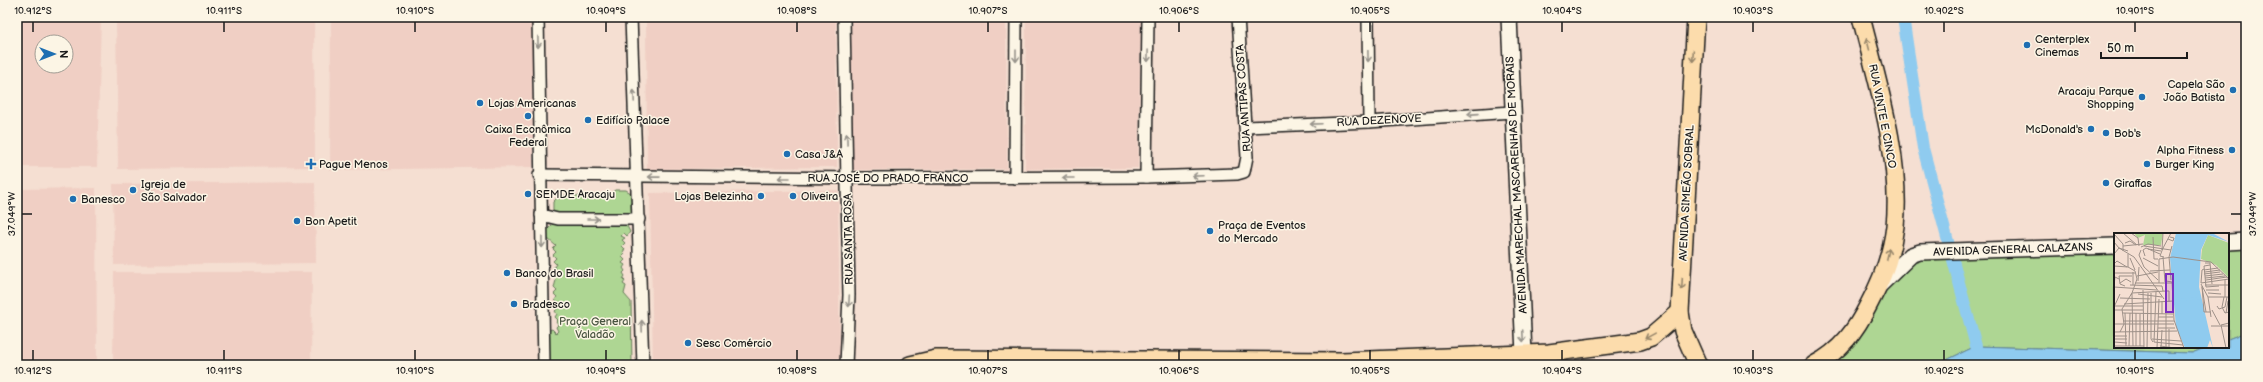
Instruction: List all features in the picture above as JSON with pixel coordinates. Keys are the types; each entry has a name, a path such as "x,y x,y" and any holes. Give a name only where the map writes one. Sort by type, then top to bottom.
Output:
{"main road":[{"name":"AVENIDA SIMEÃO SOBRAL","path":"1696,17 1680,312 1683,331 1698,365"},
{"name":"RUA VINTE E CINCO","path":"1814,365 1831,355 1857,328 1877,288 1886,264 1894,227 1894,171 1888,132 1861,17"},
{"path":"910,365 936,359 1342,361 1550,353 1640,341 1651,337 1680,312"}],"street":[{"path":"538,17 539,175 544,365"},
{"path":"631,17 638,177 643,365"},
{"name":"RUA SANTA ROSA","path":"844,17 849,295 846,365"},
{"path":"1014,178 1016,17"},
{"path":"1146,177 1148,17"},
{"name":"RUA ANTIPAS COSTA","path":"1237,174 1244,172 1246,163 1246,127 1238,17"},
{"path":"1368,17 1369,122"},
{"name":"AVENIDA MARECHAL MASCARENHAS DE MORAIS","path":"1509,17 1512,112 1524,354"},
{"name":"RUA DEZENOVE","path":"1246,127 1369,122 1512,112"},
{"name":"RUA JOSÉ DO PRADO FRANCO","path":"539,175 638,177 1014,178 1146,177 1237,174"},
{"path":"541,215 558,219 639,219"},
{"path":"2229,242 2246,241"},
{"name":"AVENIDA GENERAL CALAZANS","path":"1877,288 1915,254 1951,251 2114,246"}],"shaded area":[{"path":"17,17 101,17 97,167 17,167"},
{"path":"116,17 314,17 315,167 118,169"},
{"path":"331,17 532,17 533,167 330,170"},
{"path":"646,17 836,17 837,167 647,169"},
{"path":"851,17 1006,17 1007,169 853,170"},
{"path":"1026,17 1141,17 1138,168 1025,169"},
{"path":"315,182 316,263 114,265 113,184"},
{"path":"96,188 97,365 17,365 17,189"},
{"path":"838,190 840,365 653,365 650,193"},
{"path":"114,272 312,272 311,365 113,365"}],"green space":[{"path":"615,190 626,190 634,195 635,210 631,216 620,216 615,213 566,213 563,217 553,215 553,202 559,196 607,196"},
{"name":"Praça General Valadão","path":"554,223 626,224 630,232 627,236 624,233 621,236 625,238 622,240 625,243 622,246 625,249 623,252 625,254 622,257 625,260 622,263 625,265 623,268 625,271 623,273 625,276 623,279 625,281 623,284 626,286 624,294 631,302 632,365 549,365 548,331 552,329 556,333 558,331 556,327 558,325 556,322 558,320 555,317 557,314 555,311 558,308 555,305 557,302 555,300 557,297 554,294 557,291 554,288 556,280 554,278 556,275 554,267 556,264 553,261 556,258 553,255 556,252 553,249 556,246 547,238 547,230"},
{"path":"2246,241 2246,332 2229,339 2229,242"},
{"path":"2114,246 2114,348 2204,348 2192,353 1976,346 1936,365 1836,365 1831,355 1911,255"}],"water":[{"path":"2246,332 2246,365 1936,365 1976,346 2192,353 2204,348 2229,348 2229,339"}],"waterway":[{"path":"1903,17 1923,148 1976,346"}],"place":[{"name":"Centerplex Cinemas","path":"2027,45"},
{"name":"Capela São João Batista","path":"2233,90"},
{"name":"Aracaju Parque Shopping","path":"2142,97"},
{"name":"Lojas Americanas","path":"480,103"},
{"name":"Caixa Econômica Federal","path":"528,116"},
{"name":"Edifício Palace","path":"588,120"},
{"name":"McDonald's","path":"2091,129"},
{"name":"Bob's","path":"2106,133"},
{"name":"Alpha Fitness","path":"2232,150"},
{"name":"Casa J&A","path":"787,154"},
{"name":"Pague Menos","path":"311,164"},
{"name":"Burger King","path":"2147,164"},
{"name":"Giraffas","path":"2106,183"},
{"name":"Igreja de São Salvador","path":"133,190"},
{"name":"SEMDE Aracaju","path":"528,194"},
{"name":"Lojas Belezinha","path":"761,196"},
{"name":"Oliveira","path":"793,196"},
{"name":"Banesco","path":"73,199"},
{"name":"Bon Apetit","path":"297,221"},
{"name":"Praça de Eventos do Mercado","path":"1210,231"},
{"name":"Banco do Brasil","path":"507,273"},
{"name":"Bradesco","path":"514,304"},
{"name":"Sesc Comércio","path":"688,343"}]}
